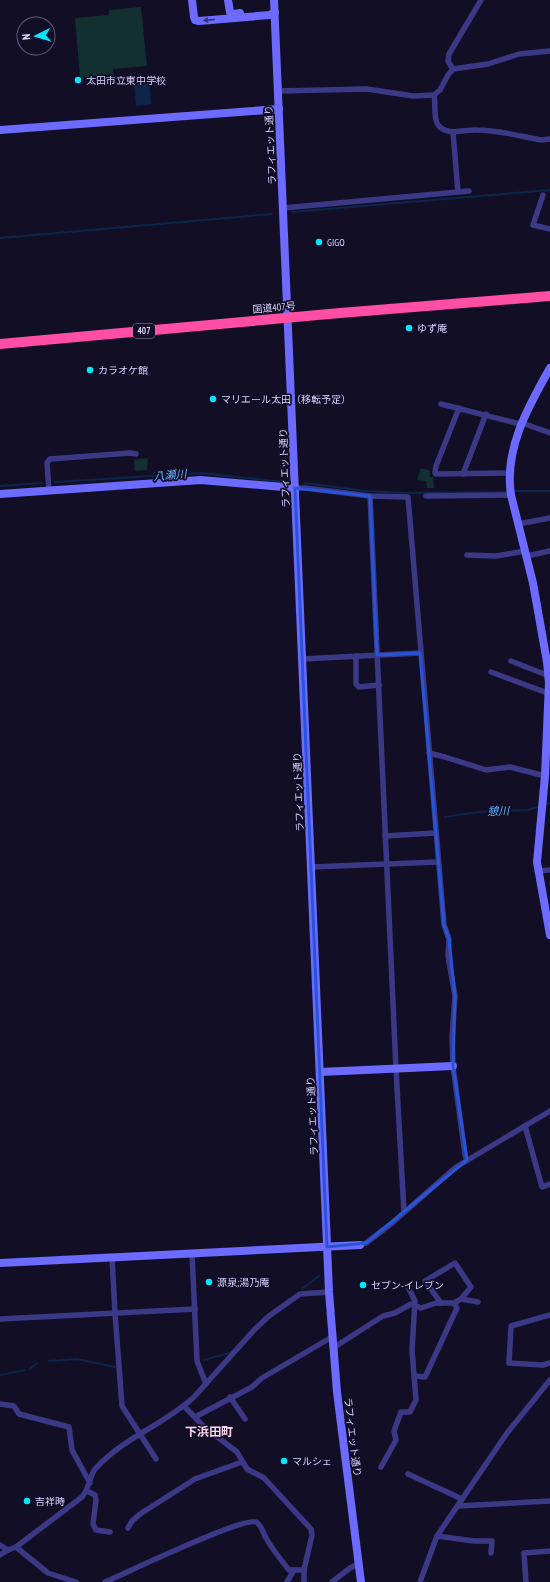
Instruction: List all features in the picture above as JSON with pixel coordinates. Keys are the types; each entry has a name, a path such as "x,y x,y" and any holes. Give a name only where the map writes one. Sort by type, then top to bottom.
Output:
{"highway":[{"name":"国道407号","path":"0,344 550,296"}],"street":[{"path":"192,0 195,20 199,21 270,15 275,12"},
{"path":"228,0 229,9 234,14 269,11 275,12"},
{"name":"ラフィエット通り","path":"274,0 327,1247 332,1337 337,1392 361,1582"},
{"path":"453,69 448,61 449,54 481,0"},
{"path":"278,91 367,89 413,96 434,95 440,90 453,69 488,64 518,54 550,51"},
{"path":"434,95 437,123 444,129 453,132 479,130 541,140 550,139"},
{"path":"0,130 279,109"},
{"path":"453,132 458,192"},
{"path":"283,208 469,191"},
{"path":"543,195 533,225 550,230"},
{"path":"550,368 528,407 521,424 514,449 510,473 511,495 526,553 539,617 550,694 545,776 537,853 538,871 550,935"},
{"path":"441,404 525,424 550,433"},
{"path":"459,408 434,470 436,474 510,473"},
{"path":"463,474 486,414"},
{"path":"49,491 47,463 50,459 130,453 136,454"},
{"path":"0,494 201,480 304,488 370,496 408,497 435,833 444,925 449,939 448,956 455,996 452,1037 454,1066 465,1155 467,1160"},
{"path":"426,496 511,495"},
{"path":"370,496 386,865 404,1212"},
{"path":"518,524 550,518"},
{"path":"467,555 496,556 550,552"},
{"path":"302,659 420,653"},
{"path":"356,656 356,684 359,687 379,685"},
{"path":"511,661 548,676"},
{"path":"491,672 550,694"},
{"path":"429,754 445,757 486,770 510,767 545,776"},
{"path":"385,836 435,833"},
{"path":"311,867 438,862"},
{"path":"538,871 550,870"},
{"path":"320,1072 454,1066"},
{"path":"0,1263 360,1245 366,1243 404,1212 444,1176 467,1160 550,1111"},
{"path":"525,1126 542,1187 550,1184"},
{"path":"192,1253 197,1361 206,1384"},
{"path":"112,1257 122,1406 156,1459"},
{"path":"333,1348 383,1316 395,1313 411,1304 421,1308 441,1303 454,1303 461,1299 471,1287 455,1263 426,1281 441,1303"},
{"path":"381,1467 396,1440 394,1431 401,1412 410,1412 416,1400 412,1350 415,1301 409,1289"},
{"path":"0,1555 16,1547 82,1497 87,1491 96,1467 140,1433 184,1406 268,1316 300,1294 330,1292"},
{"path":"461,1299 478,1302"},
{"path":"415,1376 425,1377 457,1308 454,1303"},
{"path":"0,1319 195,1309"},
{"path":"550,1315 511,1326 509,1363 543,1365 550,1363"},
{"path":"195,1418 252,1387 262,1378 332,1337"},
{"path":"420,1582 437,1536 507,1433 550,1380"},
{"path":"230,1398 245,1419"},
{"path":"0,1404 14,1406 19,1414 69,1427 72,1450 90,1483"},
{"path":"184,1406 203,1426 237,1452 242,1462 252,1472 264,1478 311,1529 312,1535 304,1570 304,1582"},
{"path":"128,1528 132,1521 140,1514 195,1479 242,1462"},
{"path":"408,1474 462,1499"},
{"path":"87,1491 95,1495 95,1517 93,1524 96,1530 110,1532"},
{"path":"458,1506 550,1501"},
{"path":"105,1582 221,1531 251,1522 257,1522 269,1544 289,1570 304,1570"},
{"path":"437,1536 474,1541 492,1541 491,1553"},
{"path":"0,1545 8,1550"},
{"path":"16,1547 48,1573 73,1582"},
{"path":"526,1582 524,1553 550,1551"},
{"path":"332,1582 350,1568 358,1564"},
{"path":"287,1582 294,1570"}],"highlighted area":[{"path":"295,488 370,496 377,655 420,653 444,925 449,939 455,996 453,1066 467,1160 366,1243 327,1247"}],"green space":[{"path":"141,7 147,66 113,69 114,75 80,78 75,18 109,15 109,10"},
{"path":"148,458 147,470 135,471 134,460"},
{"path":"421,468 430,471 430,477 433,477 434,488 427,488 426,481 417,480"}],"water":[{"path":"149,81 151,104 136,106 134,82"}],"waterway":[{"path":"292,212 550,190"},
{"path":"0,238 272,214"},
{"name":"八瀬川","path":"55,482 201,473 285,482"},
{"name":"八瀬川","path":"0,486 42,483"},
{"name":"八瀬川","path":"304,483 366,491 405,493 507,492"},
{"name":"八瀬川","path":"514,491 550,491"},
{"name":"憩川","path":"545,804 550,803"},
{"name":"憩川","path":"445,817 478,812 527,810 541,806"},
{"path":"302,1289 319,1276"},
{"path":"204,1360 230,1353"},
{"path":"49,1361 77,1359 115,1367"},
{"path":"30,1369 37,1363"},
{"path":"0,1375 25,1370"}],"place":[{"name":"太田市立東中学校","path":"78,80"},
{"name":"GIGO","path":"319,242"},
{"name":"ゆず庵","path":"409,328"},
{"name":"カラオケ館","path":"90,370"},
{"name":"マリエール太田（移転予定）","path":"213,399"},
{"name":"源泉;湯乃庵","path":"209,1282"},
{"name":"セブン-イレブン","path":"363,1285"},
{"name":"マルシェ","path":"284,1461"},
{"name":"吉祥時","path":"27,1501"}],"district":[{"name":"下浜田町","path":"209,1432"}]}
